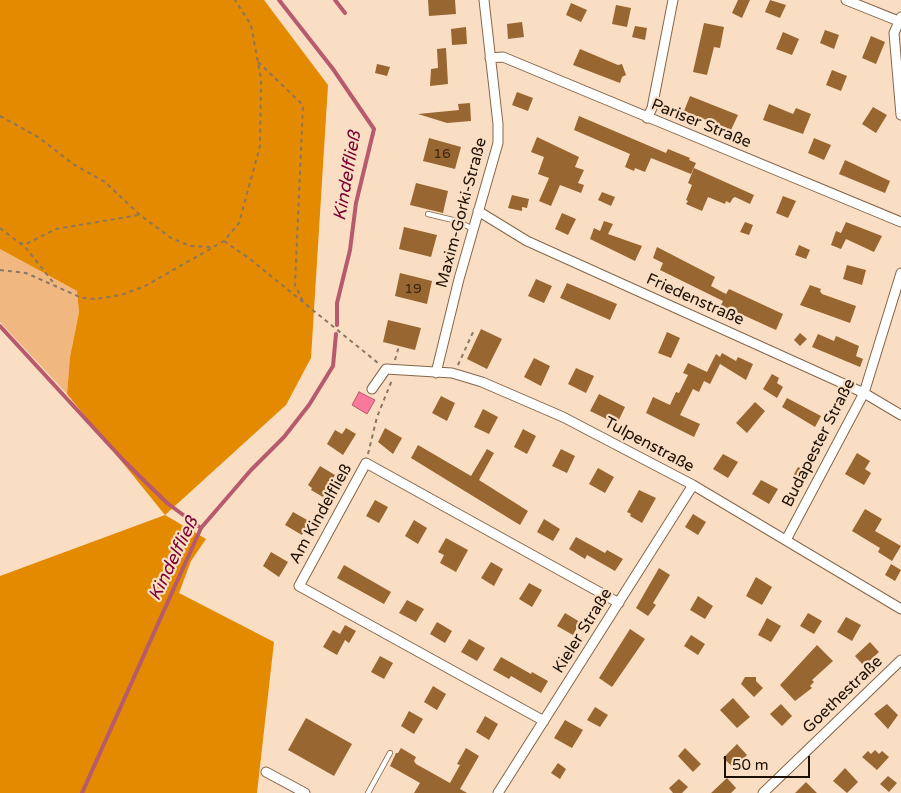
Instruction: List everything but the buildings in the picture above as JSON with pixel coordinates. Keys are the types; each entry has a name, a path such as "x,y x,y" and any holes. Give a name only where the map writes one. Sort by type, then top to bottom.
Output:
{"street":[{"name":"Maxim-Gorki-Straße","path":"436,372 473,228 498,143 498,124 484,0"},
{"path":"647,118 652,108 673,0"},
{"path":"846,0 900,20 894,33 901,115"},
{"name":"Pariser Straße","path":"490,58 503,57 901,222"},
{"name":"Friedenstraße","path":"478,211 528,240 864,393 901,415"},
{"name":"Budapester Straße","path":"786,540 864,393 901,273"},
{"path":"372,389 386,369"},
{"name":"Tulpenstraße","path":"386,369 454,374 482,382 563,417 693,485 901,610"},
{"name":"Am Kindelfließ","path":"544,721 298,586 366,464 619,603"},
{"name":"Kieler Straße","path":"498,793 693,485"},
{"name":"Goethestraße","path":"763,793 901,660"},
{"path":"266,772 304,793"}],"lane":[{"path":"428,214 457,221 473,228"},
{"path":"368,793 390,753"}],"path":[{"path":"0,270 26,273 82,298 95,299 121,295 145,286 224,241 240,223 260,146 261,79 251,25 235,0"},
{"path":"258,62 303,105 296,285 303,301"},
{"path":"0,116 38,137 73,164 105,182 140,215 171,238 190,246 212,247"},
{"path":"19,243 26,244 56,229 140,215"},
{"path":"0,228 19,243 45,269 57,288"},
{"path":"224,241 250,259 303,301 341,335 386,369"},
{"path":"454,374 474,330"},
{"path":"366,464 377,417 396,370"}],"shaded area":[{"path":"0,0 264,0 328,85 311,358 286,405 165,515 67,394 70,357 79,312 77,291 0,249"},
{"path":"0,249 77,291 79,312 70,357 67,394 0,322"},
{"path":"359,392 375,400 367,414 352,405"},
{"path":"165,515 206,539 191,561 179,593 274,642 257,793 0,793 0,576"}],"waterway":[{"name":"Kindelfließ","path":"279,0 333,69 374,129 356,203 350,250 337,303 337,325"},
{"name":"Kindelfließ","path":"335,0 345,13"},
{"path":"0,326 125,462 167,503 201,528"},
{"name":"Kindelfließ","path":"82,793 201,528 251,470 284,437 309,405 333,366 336,334"}]}
